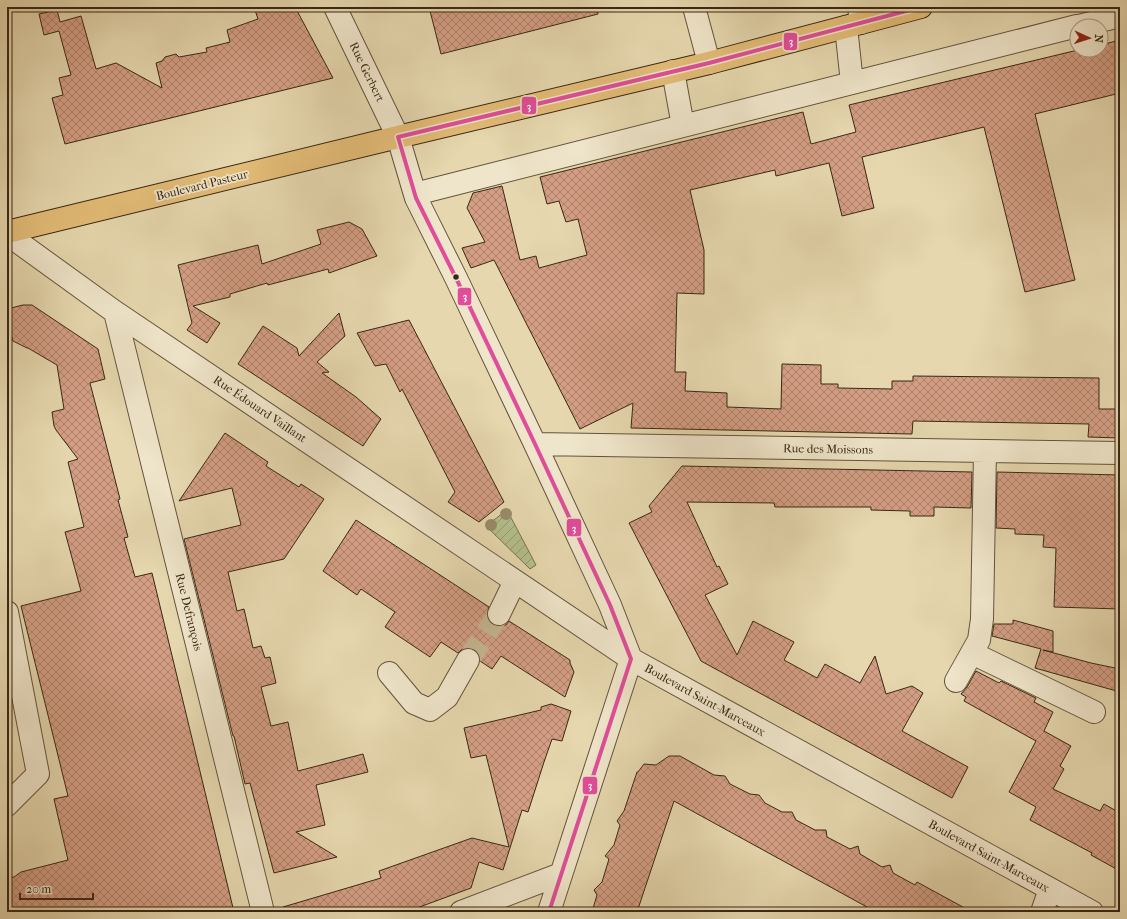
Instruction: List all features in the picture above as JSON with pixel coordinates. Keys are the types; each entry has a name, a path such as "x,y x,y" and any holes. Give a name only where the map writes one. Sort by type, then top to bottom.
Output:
{"main road":[{"name":"Boulevard Pasteur","path":"7,233 398,137 709,63 855,19 921,7"}],"street":[{"name":"Rue Gerbert","path":"335,7 398,137"},
{"path":"694,7 709,63"},
{"path":"1109,19 1120,16"},
{"path":"852,83 855,19"},
{"path":"415,194 1069,28"},
{"path":"673,71 683,126"},
{"name":"Boulevard Saint-Marceaux","path":"398,137 416,198 535,444 610,605 631,659 1092,912"},
{"name":"Rue Édouard Vaillant","path":"7,233 116,312 631,659"},
{"name":"Rue Defrançois","path":"116,312 263,912"},
{"name":"Rue des Moissons","path":"535,444 1120,453"},
{"path":"956,681 979,640 982,619 985,451"},
{"path":"499,614 515,581"},
{"path":"7,612 38,774 7,805"},
{"path":"972,653 1094,712"},
{"path":"549,912 631,659"},
{"path":"389,673 414,703 430,710 447,697 468,660"},
{"path":"461,912 562,874"},
{"path":"1042,912 1050,890"}],"green space":[{"path":"507,510 536,565 530,569 486,526"}],"building":[{"path":"254,7 295,7 333,78 65,144 52,98 63,95 59,78 71,75 59,31 44,35 39,14 57,10 60,22 81,16 96,69 116,63 162,88 156,63 162,61 165,57 176,54 179,57 207,52 206,48 230,42 227,30 258,19"},
{"path":"429,7 597,7 598,14 441,54"},
{"path":"1120,40 1120,93 1035,114 1075,280 1025,292 984,127 862,157 874,208 842,216 829,163 776,176 775,170 690,190 704,250 704,294 677,293 675,372 686,372 685,391 727,393 727,407 781,409 782,364 821,365 821,384 838,384 838,388 892,389 892,381 913,381 913,376 1099,378 1099,409 1120,409 1120,438 1088,437 1089,424 913,421 912,434 631,428 633,403 580,429 494,260 471,268 462,248 485,242 467,208 473,193 502,186 520,260 536,256 539,268 587,255 578,219 566,222 559,201 547,204 540,177 803,112 811,144 856,132 849,105 1069,52 1069,58 1109,58 1109,43"},
{"path":"349,222 362,229 377,256 329,273 328,269 268,285 267,283 230,294 230,297 193,306 220,323 207,343 187,330 192,323 178,265 258,245 262,264 321,244 317,230"},
{"path":"23,305 32,305 98,349 105,379 90,383 120,499 118,500 128,537 124,538 135,577 152,573 234,912 7,912 7,878 14,877 21,872 68,860 54,799 68,796 21,606 81,591 65,532 84,527 68,462 78,459 54,426 52,412 64,409 57,365 13,341 8,325 7,309"},
{"path":"339,313 345,336 317,362 329,372 322,373 356,397 381,419 363,446 238,364 263,326 297,348 299,356"},
{"path":"409,320 504,502 479,522 448,502 455,492 402,389 400,392 386,364 375,366 357,333"},
{"path":"225,433 268,462 266,466 299,487 301,484 324,499 284,559 228,572 237,611 244,609 253,648 261,646 265,658 270,657 276,683 261,687 271,726 288,722 298,771 363,754 368,772 316,785 325,825 296,832 337,857 274,873 250,783 245,784 184,539 241,525 232,488 179,501"},
{"path":"682,466 972,472 971,508 934,507 934,516 910,516 910,511 871,510 871,507 775,507 774,503 687,502 717,567 719,566 728,584 705,595 737,655 753,621 794,642 784,660 817,678 825,664 860,683 875,656 886,694 912,686 923,693 902,731 968,767 952,798 701,661 629,523 652,512 649,506"},
{"path":"997,472 1120,475 1120,609 1054,607 1056,548 1043,547 1044,535 1015,534 1015,529 996,528"},
{"path":"356,520 489,607 487,615 489,621 493,625 506,625 509,621 570,660 574,672 565,697 501,656 492,669 480,661 479,654 474,649 462,649 458,653 441,642 430,657 385,627 395,612 361,589 357,595 323,571"},
{"path":"1013,620 1053,631 1053,652 1043,650 1120,669 1120,692 1035,668 1041,649 992,636 994,624 1013,624"},
{"path":"976,671 999,683 1001,681 1036,698 1034,702 1053,712 1044,731 1071,746 1060,766 1064,769 1053,789 1100,811 1104,804 1120,813 1120,871 1091,855 1092,853 1030,820 1036,807 1009,792 1036,741 964,701 966,697 961,694 967,687"},
{"path":"551,704 571,711 562,741 552,739 528,812 522,810 503,870 479,862 471,888 406,912 284,912 283,907 381,878 379,871 472,838 509,847 486,755 471,758 464,728 541,710 541,707"},
{"path":"669,756 680,756 714,775 725,776 730,784 750,794 759,795 765,803 782,812 792,812 796,820 815,830 826,830 827,837 850,849 858,846 860,854 882,867 890,865 893,873 915,885 917,882 972,912 876,912 674,801 637,912 592,912 597,895 594,890 602,882 609,859 605,856 614,845 620,825 617,821 624,811 637,772 644,764 656,765"}],"tunnel":[{"path":"468,660 499,614"}],"transit line":[{"name":"3","path":"398,137 709,63 921,7"},
{"name":"3","path":"398,137 416,198 535,444 610,605 631,659"},
{"name":"3","path":"549,912 631,659"}]}
